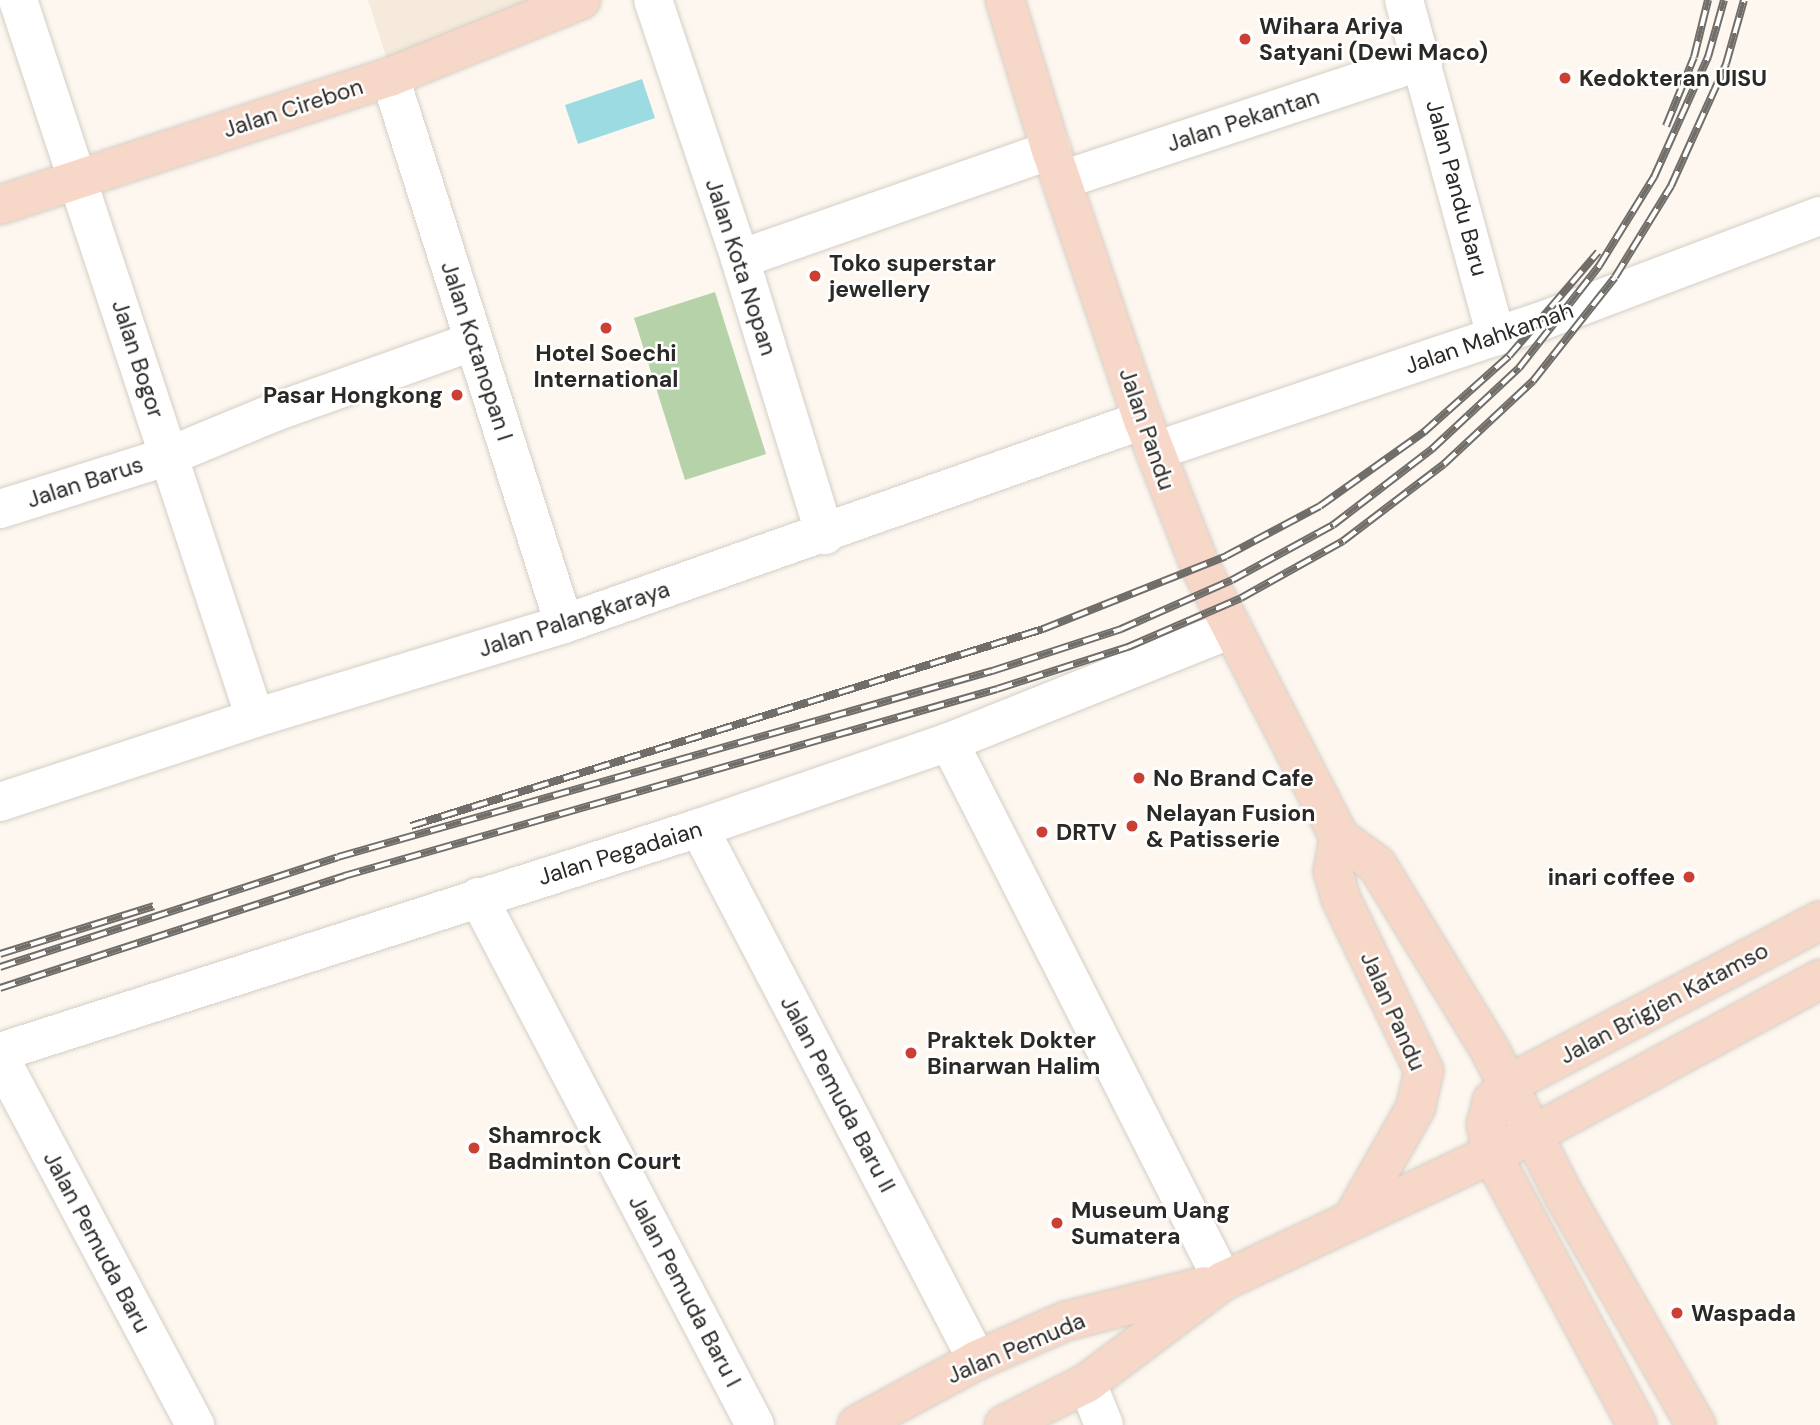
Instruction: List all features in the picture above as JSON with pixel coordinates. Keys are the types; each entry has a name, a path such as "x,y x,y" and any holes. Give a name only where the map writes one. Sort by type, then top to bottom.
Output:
{"main road":[{"name":"Jalan Cirebon","path":"0,205 390,77 581,0"},
{"name":"Jalan Pandu","path":"1005,0 1056,165 1149,436 1200,568 1339,837 1377,865 1509,1084 1532,1135 1696,1425"},
{"name":"Jalan Pandu","path":"1339,837 1333,871 1341,899 1424,1071 1416,1107 1354,1216"},
{"name":"Jalan Brigjen Katamso","path":"1509,1084 1820,921"},
{"path":"1532,1135 1820,979"},
{"path":"1509,1084 1492,1101 1486,1125 1492,1155 1637,1425"},
{"name":"Jalan Pemuda","path":"1003,1425 1087,1383 1223,1281 1354,1216 1532,1135"},
{"name":"Jalan Pemuda","path":"857,1425 977,1360 1066,1321 1223,1281"}],"street":[{"name":"Jalan Bogor","path":"18,0 255,718"},
{"name":"Jalan Kota Nopan","path":"653,0 740,259 825,535"},
{"name":"Jalan Pandu Baru","path":"1404,0 1424,60 1496,337"},
{"name":"Jalan Pekantan","path":"740,259 1424,60"},
{"name":"Jalan Kotanopan I","path":"390,77 564,624"},
{"name":"Jalan Mahkamah","path":"1149,436 1496,337 1820,216"},
{"name":"Jalan Barus","path":"0,509 169,456 474,341"},
{"name":"Jalan Palangkaraya","path":"0,803 255,718 564,624 825,535 1149,436"},
{"name":"Jalan Pegadaian","path":"0,1052 699,828 949,742 1232,629"},
{"path":"949,742 1223,1281"},
{"name":"Jalan Pemuda Baru II","path":"699,828 977,1360"},
{"name":"Jalan Pemuda Baru I","path":"478,897 755,1425"},
{"name":"Jalan Pemuda Baru","path":"0,1058 195,1425"},
{"path":"1087,1383 1104,1425"}],"shaded area":[{"path":"368,0 558,0 390,69"}],"green space":[{"path":"715,292 766,454 685,480 634,318"}],"water":[{"path":"642,79 655,118 578,144 565,105"}],"railway":[{"path":"1666,126 1694,57 1708,0"},
{"path":"0,967 338,857 992,671 1121,629 1232,580 1333,525 1432,449 1519,368 1599,266 1654,177 1708,57 1724,0"},
{"path":"0,988 344,876 997,689 1128,647 1241,598 1343,541 1444,464 1533,381 1615,277 1671,186 1726,64 1744,0"},
{"path":"411,826 1043,629 1226,556 1320,506 1424,432 1509,356 1598,252"},
{"path":"0,954 154,906"}],"place":[{"name":"Wihara Ariya Satyani (Dewi Maco)","path":"1245,39"},
{"name":"Kedokteran UISU","path":"1565,78"},
{"name":"Toko superstar jewellery","path":"815,276"},
{"name":"Hotel Soechi International","path":"606,328"},
{"name":"Pasar Hongkong","path":"457,395"},
{"name":"No Brand Cafe","path":"1139,778"},
{"name":"Nelayan Fusion & Patisserie","path":"1132,826"},
{"name":"DRTV","path":"1042,832"},
{"name":"inari coffee","path":"1689,877"},
{"name":"Praktek Dokter Binarwan Halim","path":"911,1053"},
{"name":"Shamrock Badminton Court","path":"474,1148"},
{"name":"Museum Uang Sumatera","path":"1057,1223"},
{"name":"Waspada","path":"1677,1313"}]}
